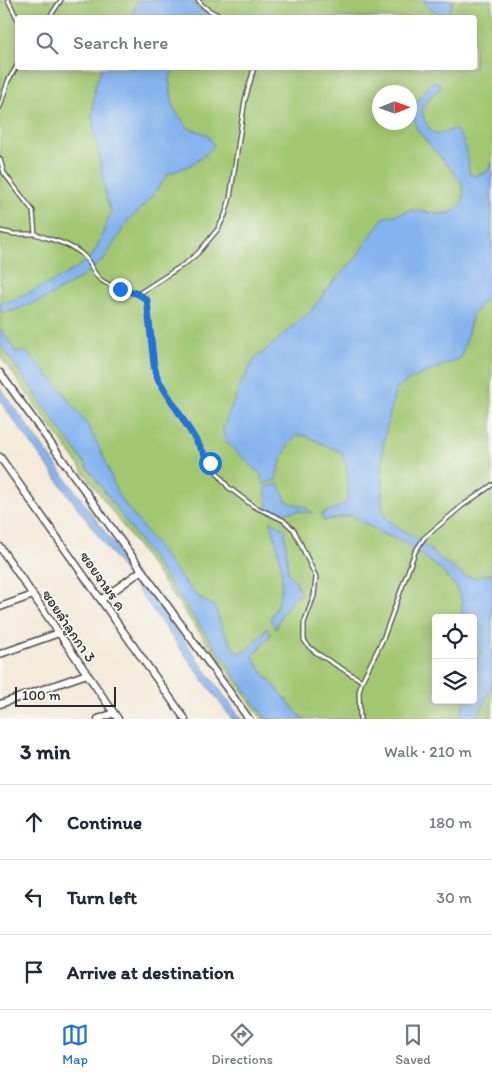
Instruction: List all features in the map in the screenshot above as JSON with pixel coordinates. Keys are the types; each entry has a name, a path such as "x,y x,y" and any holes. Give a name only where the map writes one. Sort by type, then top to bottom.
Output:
{"street":[{"path":"0,373 139,574 249,719"},
{"name":"ซอยจามร ค","path":"0,457 185,719"},
{"name":"ซอยลำลูกกา 3","path":"0,547 3,557 33,595 116,716"},
{"path":"101,600 139,574"},
{"path":"0,607 33,595"},
{"path":"0,654 59,633"},
{"path":"0,704 87,674"},
{"path":"98,719 116,716"}],"lane":[{"path":"8,0 16,15"},
{"path":"51,15 61,0"},
{"path":"198,0 203,7 218,15"},
{"path":"0,106 8,81 15,69"},
{"path":"138,294 198,253 210,240 225,215 230,198 245,100 253,70"},
{"path":"0,159 4,173 33,211 35,234"},
{"path":"0,231 14,234 35,234 65,244 86,258 95,274 102,281 138,294 147,300 154,366 158,379 167,395 210,463 228,487 253,506 283,520 294,530 316,577 314,596 304,623 304,640 318,654 362,681"},
{"path":"360,719 362,681 383,639 415,552 424,538 462,506 492,485"}],"green space":[{"path":"0,0 492,0 492,719 262,719 0,356"}],"water":[{"path":"141,0 194,0 195,6 211,15 132,15"},
{"path":"423,0 453,0 450,10 442,15 429,8"},
{"path":"101,70 173,70 169,80 174,109 188,128 207,134 214,146 191,165 168,174 141,209 127,222 105,258 82,277 45,299 12,311 0,312 0,303 50,283 77,268 93,254 100,239 111,211 107,202 92,117 95,85"},
{"path":"433,81 439,83 441,87 430,97 422,109 428,126 436,135 455,129 462,139 466,150 469,173 474,176 487,172 492,162 492,300 484,300 473,314 461,358 409,380 396,389 383,444 382,503 386,518 403,531 415,536 443,561 464,576 475,578 492,573 492,685 477,719 459,719 465,704 477,704 477,658 482,652 477,650 477,614 462,614 462,601 456,587 440,569 405,542 382,534 351,515 324,521 321,514 347,502 348,476 341,452 306,436 297,435 283,456 276,480 263,484 261,475 225,441 223,428 241,383 255,359 310,312 332,283 355,259 383,218 412,210 439,214 450,213 462,204 464,194 461,181 417,130 418,100"},
{"path":"0,328 16,352 26,352 57,384 89,427 105,460 118,495 197,596 215,607 223,630 237,653 246,651 266,628 271,635 253,656 260,669 301,717 306,719 266,719 0,344"},
{"path":"0,388 241,719 232,719 0,401"},
{"path":"279,484 287,502 305,507 313,513 299,511 285,513 268,509 265,487"},
{"path":"271,521 285,530 288,573 296,582 300,594 285,609 276,629 270,619 280,595 282,583 280,559"}],"route":[{"path":"120,289 138,294 147,300 154,366 158,379 210,463"}]}
